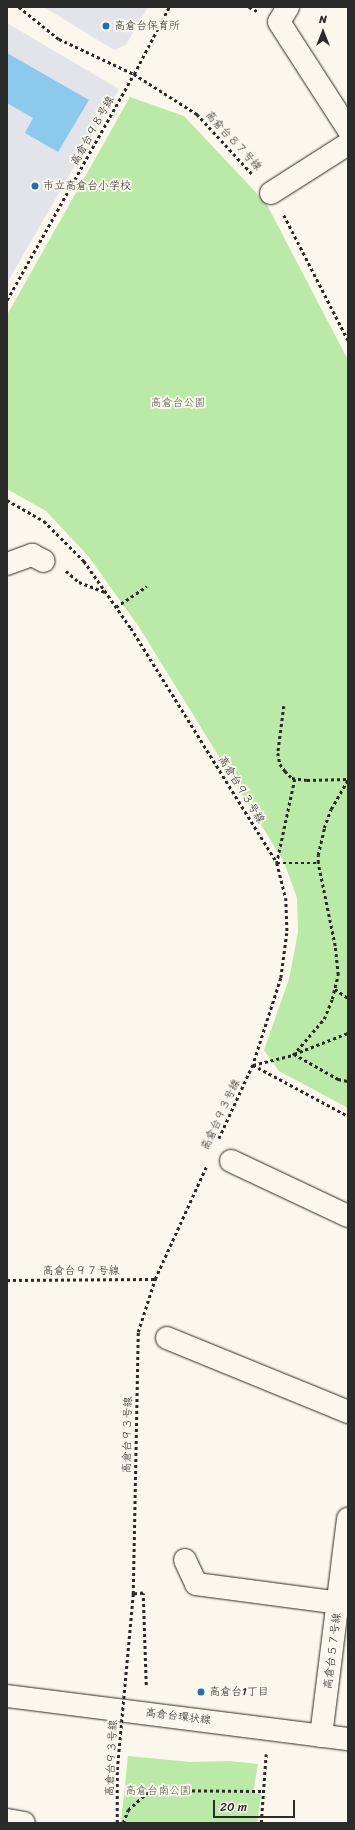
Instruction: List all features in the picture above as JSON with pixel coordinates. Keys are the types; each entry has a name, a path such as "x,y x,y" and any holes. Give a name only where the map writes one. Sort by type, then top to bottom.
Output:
{"street":[{"path":"288,7 279,22 348,129"},
{"path":"271,194 348,144"},
{"path":"7,564 32,555 44,561"},
{"path":"231,1160 348,1216"},
{"path":"166,1338 348,1412"},
{"name":"高倉台５７号線","path":"322,1736 343,1603 348,1519"},
{"path":"185,1560 196,1584 343,1603"},
{"name":"高倉台環状線","path":"7,1696 348,1739"},
{"path":"7,1820 24,1823"}],"path":[{"name":"高倉台８７号線","path":"19,7 60,39 134,74 197,114 275,198 348,340"},
{"name":"高倉台９８号線","path":"7,300 134,74 168,7"},
{"name":"高倉台９３号線","path":"7,500 44,521 84,561 116,607 277,863 286,898 287,933 281,978 253,1065 217,1143"},
{"path":"44,561 61,567 79,582 106,592"},
{"path":"116,607 147,586"},
{"path":"284,706 278,753 283,767 295,779 348,779"},
{"path":"295,779 277,863 318,863"},
{"path":"294,1054 324,1019 335,989 338,975 335,946 318,863 324,828 331,809 348,779"},
{"path":"335,989 348,998"},
{"path":"253,1065 294,1054 348,1033"},
{"path":"294,1054 348,1082"},
{"path":"253,1065 348,1116"},
{"name":"高倉台９３号線","path":"117,1823 118,1770 133,1594 138,1332 154,1279 207,1165"},
{"name":"高倉台９７号線","path":"7,1280 154,1279"},
{"path":"133,1594 143,1593 146,1685"},
{"path":"261,1823 266,1754"},
{"path":"123,1823 128,1810 150,1790 263,1791"}],"shaded area":[{"name":"高倉台保育所","path":"44,7 148,7 126,45 114,50"},
{"name":"市立高倉台小学校","path":"7,23 119,89 7,283"}],"green space":[{"name":"高倉台公園","path":"130,97 184,116 266,203 348,360 348,1108 279,1071 264,1050 289,979 298,932 297,898 284,862 139,627 89,557 46,511 7,489 7,315"},
{"name":"高倉台南公園","path":"128,1756 191,1762 229,1761 258,1764 253,1793 261,1794 257,1823 121,1823"}],"water":[{"path":"7,53 89,100 58,152 25,133 33,118 7,103"}],"place":[{"name":"高倉台保育所","path":"106,26"},
{"name":"市立高倉台小学校","path":"35,186"},
{"name":"高倉台1丁目","path":"201,1692"}]}
